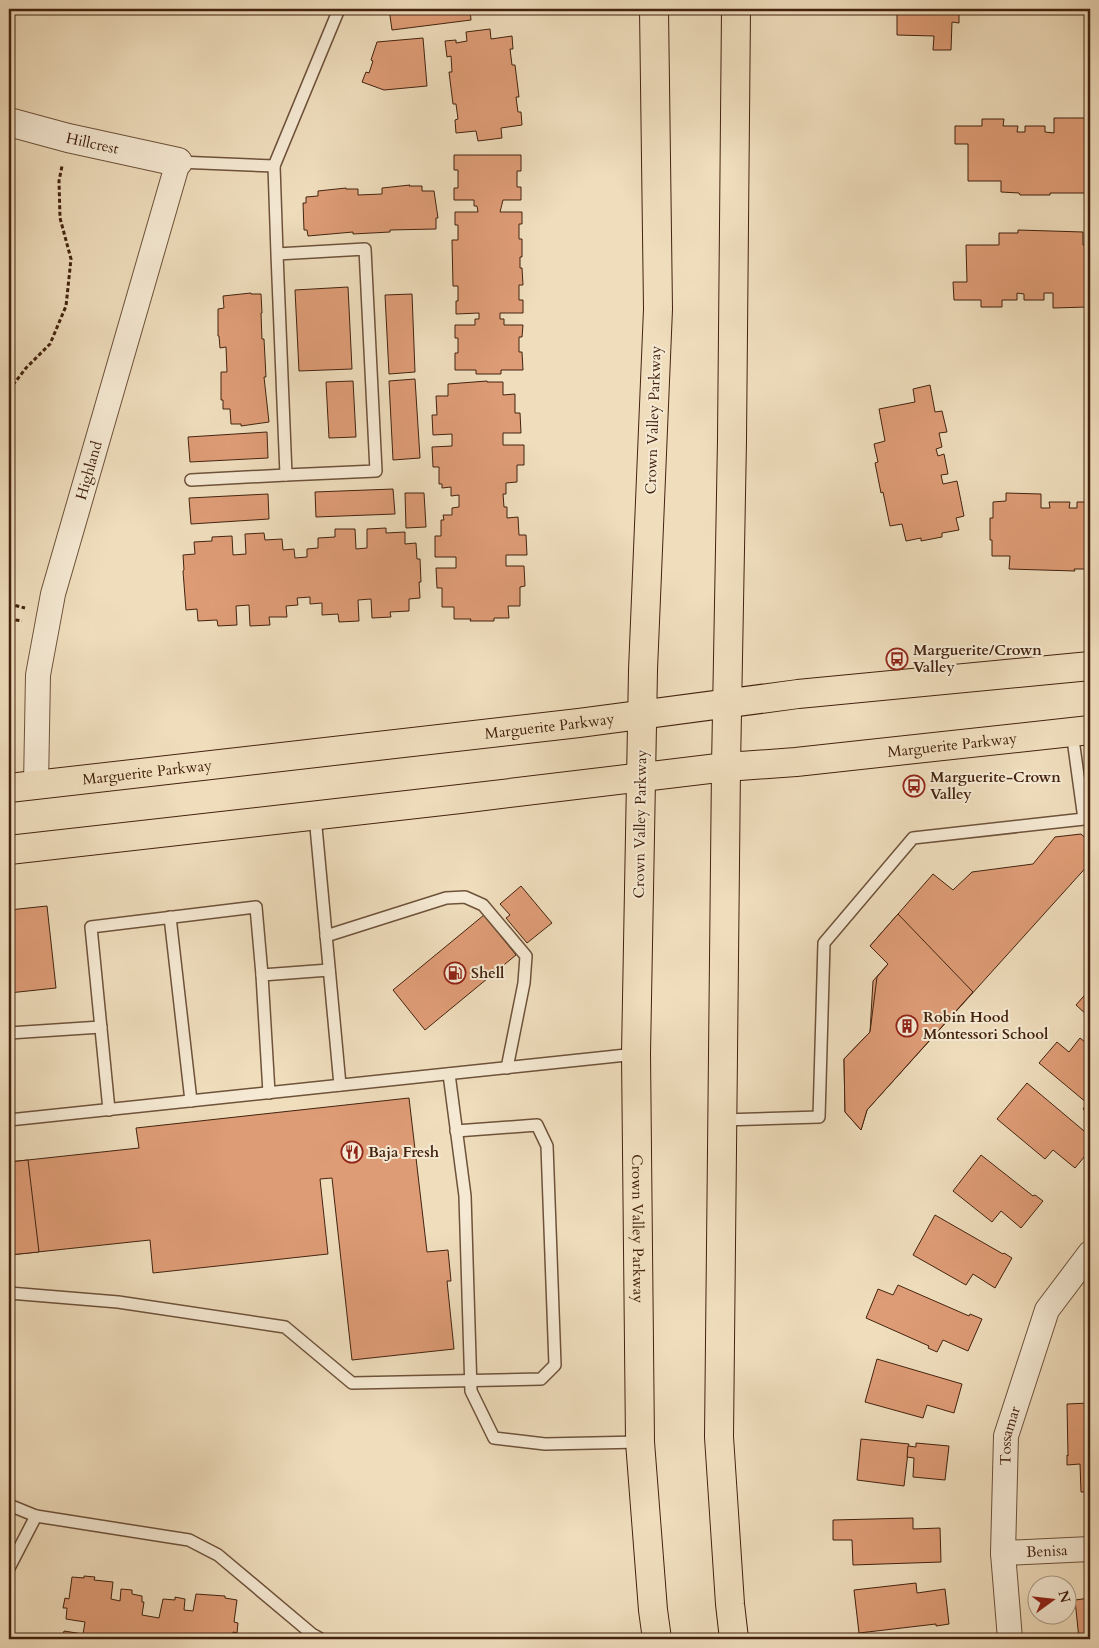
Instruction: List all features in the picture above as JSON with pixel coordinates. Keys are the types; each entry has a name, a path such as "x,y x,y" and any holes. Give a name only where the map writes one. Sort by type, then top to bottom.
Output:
{"main road":[{"name":"Crown Valley Parkway","path":"654,9 658,309 642,713 636,1054 640,1442 657,1639"},
{"path":"734,1639 729,1595 719,1437 736,9"},
{"name":"Marguerite Parkway","path":"9,788 579,722 798,694 1090,666"},
{"name":"Marguerite Parkway","path":"9,850 726,767 796,762 1081,731"}],"street":[{"name":"Hillcrest","path":"9,122 68,138 178,162"},
{"name":"Highland","path":"36,785 38,675 53,594 178,162"},
{"name":"Tossamar","path":"1010,1639 1003,1553 1006,1436 1047,1310 1090,1253"},
{"name":"Benisa","path":"1003,1553 1090,1549"}],"lane":[{"path":"286,475 274,166 339,9"},
{"path":"178,162 274,166"},
{"path":"191,480 376,470 365,249 277,254"},
{"path":"722,1120 819,1117 824,943 913,838 1084,819 1081,731"},
{"path":"314,816 340,1086"},
{"path":"326,936 446,898 465,897 483,905 526,956 524,983 507,1068"},
{"path":"109,1110 91,927 256,907 269,1093"},
{"path":"170,917 191,1101"},
{"path":"262,975 329,970"},
{"path":"9,1033 101,1026"},
{"path":"9,1120 636,1054"},
{"path":"449,1074 465,1196 471,1391 494,1438 544,1444 640,1442"},
{"path":"9,1293 118,1302 285,1327 352,1383 541,1379 555,1365 547,1146 537,1125 456,1131"},
{"path":"9,1506 36,1516 189,1540 218,1555 312,1634 321,1639"},
{"path":"9,1568 36,1516"}],"path":[{"path":"9,390 26,368 50,344 66,306 70,258 60,218 59,182 68,138"}],"building":[{"path":"389,9 470,9 471,20 392,30"},
{"path":"897,9 959,9 959,23 952,22 951,50 933,50 934,36 897,35"},
{"path":"490,29 491,39 512,36 513,49 510,49 512,65 515,65 519,97 516,97 518,112 521,112 522,125 501,128 502,138 478,141 476,131 456,133 455,120 458,119 456,104 453,104 449,72 452,72 451,56 447,57 445,41 456,40 456,43 467,41 466,32"},
{"path":"423,38 427,86 384,90 362,82 366,72 369,73 377,42"},
{"path":"1054,118 1089,118 1090,180 1085,180 1085,193 1020,195 1019,193 1001,192 1001,181 968,181 968,144 955,144 955,126 982,126 982,119 1004,119 1003,126 1018,126 1017,132 1025,132 1025,126 1045,126 1045,132 1054,133"},
{"path":"454,155 521,155 521,171 517,171 517,187 521,187 521,200 503,200 500,212 522,212 522,224 519,224 519,239 522,239 520,268 522,268 523,285 519,285 519,300 523,300 523,313 500,313 500,319 504,319 504,325 523,325 522,337 519,337 519,352 522,352 523,370 501,370 501,374 476,374 476,370 455,370 455,353 458,353 458,338 455,338 455,325 475,325 475,319 479,319 479,313 456,314 458,286 453,286 452,240 458,240 458,225 455,225 455,212 478,212 477,206 474,206 474,200 454,200 454,188 458,188 458,170 454,170"},
{"path":"410,185 422,186 422,191 434,191 438,218 436,218 436,229 390,230 390,232 353,234 353,232 308,236 307,230 304,230 303,203 306,203 306,197 318,196 318,191 346,188 358,189 358,195 382,194 382,188"},
{"path":"1018,230 1083,232 1083,245 1090,245 1090,299 1088,299 1088,307 1053,308 1053,293 1044,293 1044,300 1024,300 1024,294 1017,293 1017,300 1002,300 1002,307 981,307 981,300 954,300 953,282 967,282 966,245 999,245 999,233 1018,233"},
{"path":"348,287 352,369 299,371 295,290"},
{"path":"251,293 261,294 262,339 264,339 266,377 264,377 269,422 241,426 241,424 231,424 230,409 223,409 223,400 221,400 221,372 227,372 226,347 220,348 218,336 218,309 224,308 223,296"},
{"path":"412,294 415,372 389,374 385,295"},
{"path":"415,379 420,458 393,460 389,381"},
{"path":"353,381 356,437 329,438 326,382"},
{"path":"487,381 503,382 503,395 515,394 515,413 520,413 521,433 503,433 503,445 524,445 524,465 517,465 517,482 506,483 506,494 503,494 504,507 507,507 507,518 518,517 519,535 526,535 527,555 506,555 506,566 524,566 525,586 520,587 520,606 508,606 509,618 494,618 494,621 470,621 471,619 454,619 454,607 442,607 442,588 437,588 436,568 456,568 456,557 435,557 435,536 441,536 441,520 444,520 443,515 452,515 452,508 459,507 459,495 451,496 451,487 442,488 442,484 439,484 439,467 433,467 432,447 452,446 452,434 433,435 432,415 437,415 436,396 448,396 448,384"},
{"path":"930,385 935,412 942,411 947,432 939,433 942,447 936,449 938,456 944,454 948,474 941,475 943,484 957,481 964,516 956,518 959,530 942,533 942,537 921,541 921,538 906,541 902,524 890,526 883,492 881,493 875,463 878,462 874,444 885,441 879,409 915,402 913,389"},
{"path":"267,432 268,458 190,462 188,437"},
{"path":"393,489 395,514 316,517 315,492"},
{"path":"405,493 424,493 426,527 406,528"},
{"path":"1006,493 1041,494 1041,508 1050,508 1049,502 1070,502 1069,508 1077,508 1077,502 1090,502 1090,569 1074,569 1075,571 1009,569 1010,556 992,556 990,518 993,518 993,502 1006,501"},
{"path":"268,494 269,519 191,524 189,498"},
{"path":"386,528 386,533 405,532 405,544 416,543 417,559 420,559 420,598 409,599 409,611 390,612 391,617 372,618 371,599 358,600 359,621 339,622 338,614 322,615 322,603 310,604 310,597 297,598 298,605 286,606 287,617 269,617 270,625 250,626 249,605 236,606 237,625 218,626 217,620 198,621 197,609 186,610 183,555 195,554 194,542 212,541 212,537 232,536 233,555 246,554 245,534 264,533 265,540 282,539 283,550 294,549 295,558 307,557 307,549 318,548 318,538 335,537 335,529 355,529 356,549 367,548 367,529"},
{"path":"1081,834 1090,842 1090,863 867,1110 861,1130 845,1112 844,1059 870,1032 873,981 888,964 870,946 933,874 953,890 972,872 1033,864 1055,837"},
{"path":"521,886 552,923 527,943 506,918 510,915 500,904"},
{"path":"47,906 56,988 9,993 9,910"},
{"name":"Robin Hood Montessori School","path":"898,914 973,992 867,1110 861,1130 845,1112 844,1059 870,1032 877,977 888,964 870,946"},
{"name":"Shell","path":"484,915 516,955 425,1030 393,990"},
{"path":"1090,989 1090,1014 1088,1016 1076,1005"},
{"path":"1080,1038 1090,1046 1090,1115 1083,1109 1087,1103 1039,1063 1057,1042 1069,1052"},
{"path":"1027,1083 1090,1136 1090,1150 1075,1168 1053,1150 1045,1159 997,1119"},
{"path":"409,1098 427,1252 448,1250 451,1281 447,1281 454,1349 352,1360 332,1178 320,1179 328,1254 153,1273 150,1240 9,1255 9,1162 139,1148 136,1128"},
{"path":"981,1155 1033,1196 1035,1195 1043,1201 1021,1228 1001,1211 992,1222 953,1191"},
{"path":"28,1160 39,1252 9,1255 9,1162"},
{"path":"935,1215 1012,1258 995,1288 973,1274 966,1285 913,1255"},
{"path":"898,1285 969,1316 970,1314 982,1319 968,1351 943,1340 937,1352 928,1348 929,1346 866,1318 878,1289 893,1295"},
{"path":"877,1359 962,1384 954,1413 927,1405 923,1418 865,1402"},
{"path":"1090,1403 1090,1492 1081,1492 1080,1464 1067,1465 1067,1404"},
{"path":"861,1439 909,1444 904,1486 857,1480"},
{"path":"916,1443 949,1446 945,1480 913,1477 914,1458 907,1457 908,1446 916,1447"},
{"path":"913,1518 913,1529 940,1528 941,1562 853,1565 852,1540 833,1540 833,1520"},
{"path":"84,1576 95,1577 94,1580 113,1582 111,1599 120,1601 121,1589 132,1590 132,1594 142,1596 142,1602 144,1602 142,1615 159,1618 163,1599 175,1600 175,1597 185,1599 184,1610 193,1611 196,1594 225,1596 225,1598 237,1600 234,1622 238,1623 237,1633 233,1632 232,1639 62,1639 64,1631 83,1634 85,1622 66,1619 67,1608 63,1608 65,1598 69,1599 72,1577 84,1578"},
{"path":"916,1583 917,1593 945,1589 949,1624 859,1633 854,1590"},
{"path":"1090,1598 1090,1639 1079,1639 1076,1600"},
{"path":"944,1635 945,1639 914,1638"}],"place":[{"name":"Marguerite/Crown Valley","path":"897,659"},
{"name":"Marguerite-Crown Valley","path":"914,786"},
{"name":"Shell","path":"455,973"},
{"name":"Robin Hood Montessori School","path":"907,1026"},
{"name":"Baja Fresh","path":"352,1152"}]}
